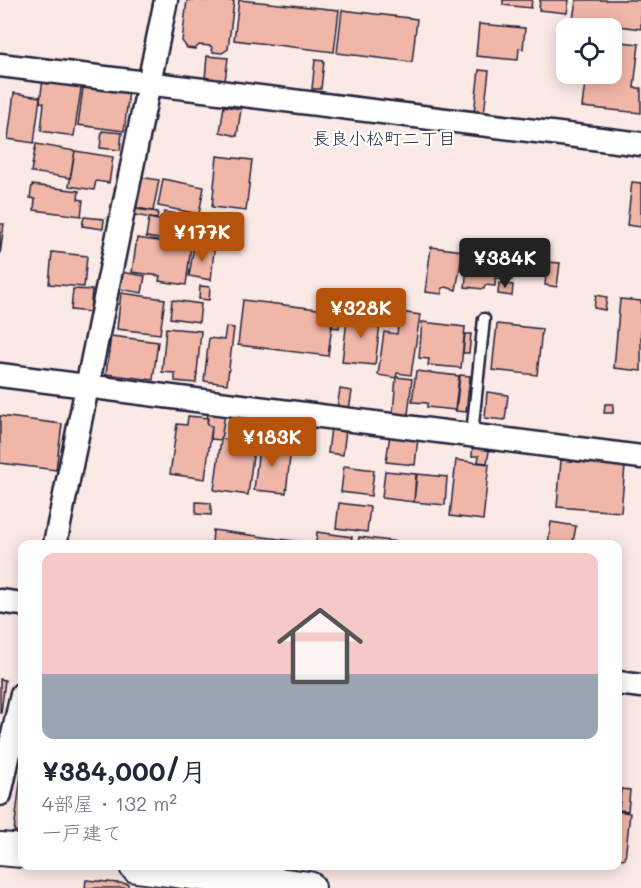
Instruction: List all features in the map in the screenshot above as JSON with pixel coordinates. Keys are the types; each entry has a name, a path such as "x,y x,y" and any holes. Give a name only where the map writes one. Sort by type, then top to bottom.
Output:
{"street":[{"path":"56,540 166,0"},
{"path":"0,65 641,144"},
{"path":"0,375 641,457"},
{"path":"0,601 18,603"},
{"path":"622,684 641,686"},
{"path":"0,794 18,712"},
{"path":"0,849 18,851"},
{"path":"167,870 309,888"}],"lane":[{"path":"472,434 484,319"}],"building":[{"path":"187,0 234,1 228,49 222,53 213,52 211,46 199,45 195,49 187,48 182,41"},
{"path":"239,0 339,10 334,52 234,40"},
{"path":"503,0 532,0 531,8 503,5"},
{"path":"540,0 569,0 567,13 539,10"},
{"path":"576,0 641,0 641,29 622,26 622,18 573,18"},
{"path":"342,10 417,19 412,62 337,53"},
{"path":"479,24 525,28 523,49 519,48 518,60 476,56"},
{"path":"622,42 639,44 634,88 641,88 641,113 582,107 585,84 622,84"},
{"path":"207,56 228,58 225,81 205,79"},
{"path":"315,60 324,61 321,89 312,89"},
{"path":"479,70 489,71 484,114 474,113"},
{"path":"43,78 82,82 74,136 41,131 44,103 40,102"},
{"path":"97,87 129,91 124,131 78,125 83,88 97,89"},
{"path":"14,93 40,97 34,143 8,139"},
{"path":"224,106 241,109 237,136 220,132"},
{"path":"102,131 122,133 120,150 100,148"},
{"path":"36,144 75,151 70,178 31,172"},
{"path":"75,151 113,157 109,183 96,181 94,190 69,186"},
{"path":"217,156 252,160 246,211 212,207"},
{"path":"140,177 159,180 153,211 133,207"},
{"path":"163,179 204,187 199,214 158,206"},
{"path":"632,182 641,183 641,227 627,225"},
{"path":"32,185 79,191 78,199 83,200 81,216 34,210 35,199 30,198"},
{"path":"135,209 158,212 157,219 134,215"},
{"path":"164,212 200,217 196,244 146,237 149,218 163,221"},
{"path":"84,217 104,219 103,229 82,226"},
{"path":"0,224 4,224 0,255"},
{"path":"137,238 191,246 186,285 159,281 160,276 132,272"},
{"path":"194,246 214,250 211,280 189,276"},
{"path":"431,247 463,251 456,290 446,287 442,288 442,294 425,292"},
{"path":"475,251 514,257 512,280 495,278 495,286 485,285 484,289 465,287 468,257 475,258"},
{"path":"52,252 87,256 84,287 49,284"},
{"path":"547,262 560,263 557,287 545,285"},
{"path":"121,272 145,276 142,293 119,289"},
{"path":"499,283 513,285 512,296 498,294"},
{"path":"200,286 210,287 209,300 199,299"},
{"path":"73,289 92,290 90,312 71,310"},
{"path":"121,293 165,299 160,334 117,329"},
{"path":"390,295 399,296 396,318 387,317"},
{"path":"596,295 607,297 605,310 594,308"},
{"path":"620,299 641,301 641,371 614,368"},
{"path":"172,300 201,304 199,322 170,318"},
{"path":"243,300 334,311 328,356 238,345"},
{"path":"334,311 342,312 339,328 331,327"},
{"path":"348,312 381,316 375,365 342,362"},
{"path":"400,312 420,315 411,375 397,373 396,378 378,375 384,332 397,334"},
{"path":"422,322 465,327 461,368 428,365 429,359 419,358"},
{"path":"497,324 542,329 537,375 492,370"},
{"path":"226,327 234,328 227,384 204,381 209,338 224,340"},
{"path":"166,328 201,331 196,383 175,381 175,373 162,372"},
{"path":"465,334 471,334 469,353 463,353"},
{"path":"111,336 158,342 153,380 106,374"},
{"path":"416,371 459,376 455,410 427,407 427,403 412,402"},
{"path":"460,375 470,376 466,412 456,411"},
{"path":"396,377 412,379 408,415 393,413"},
{"path":"340,389 352,391 349,410 337,408"},
{"path":"487,392 508,395 505,420 485,418"},
{"path":"605,404 613,404 613,413 604,413"},
{"path":"208,410 225,413 221,440 211,439 212,426 207,425"},
{"path":"242,413 260,416 257,438 239,436"},
{"path":"0,416 62,424 56,470 0,463"},
{"path":"188,416 208,418 207,425 212,426 205,479 170,474 177,424 187,425"},
{"path":"284,421 294,422 292,442 282,441"},
{"path":"331,427 346,429 343,455 328,453"},
{"path":"390,434 418,438 415,465 386,462"},
{"path":"221,439 249,442 248,447 254,448 248,495 214,490"},
{"path":"260,440 278,442 278,447 291,448 286,493 254,490"},
{"path":"473,444 490,446 487,463 478,462 479,456 472,456"},
{"path":"456,460 489,464 483,520 450,516"},
{"path":"561,460 625,466 621,512 557,507"},
{"path":"344,466 374,470 371,496 341,492"},
{"path":"385,471 416,474 414,502 382,498"},
{"path":"417,474 447,477 445,505 414,502"},
{"path":"196,502 211,503 211,515 196,514"},
{"path":"339,503 370,507 367,532 336,528"},
{"path":"551,522 576,526 573,540 549,540"},
{"path":"213,530 286,540 212,540"},
{"path":"317,532 352,537 352,540 316,540"},
{"path":"359,537 382,540 359,540"},
{"path":"0,679 5,680 1,713 0,713"},
{"path":"622,789 630,790 628,811 622,810"},
{"path":"18,799 18,832 14,831"},
{"path":"622,812 630,813 625,859 622,859"},
{"path":"86,880 128,884 128,888 85,888"}],"district":[{"name":"長良小松町二丁目","path":"384,138"}]}
